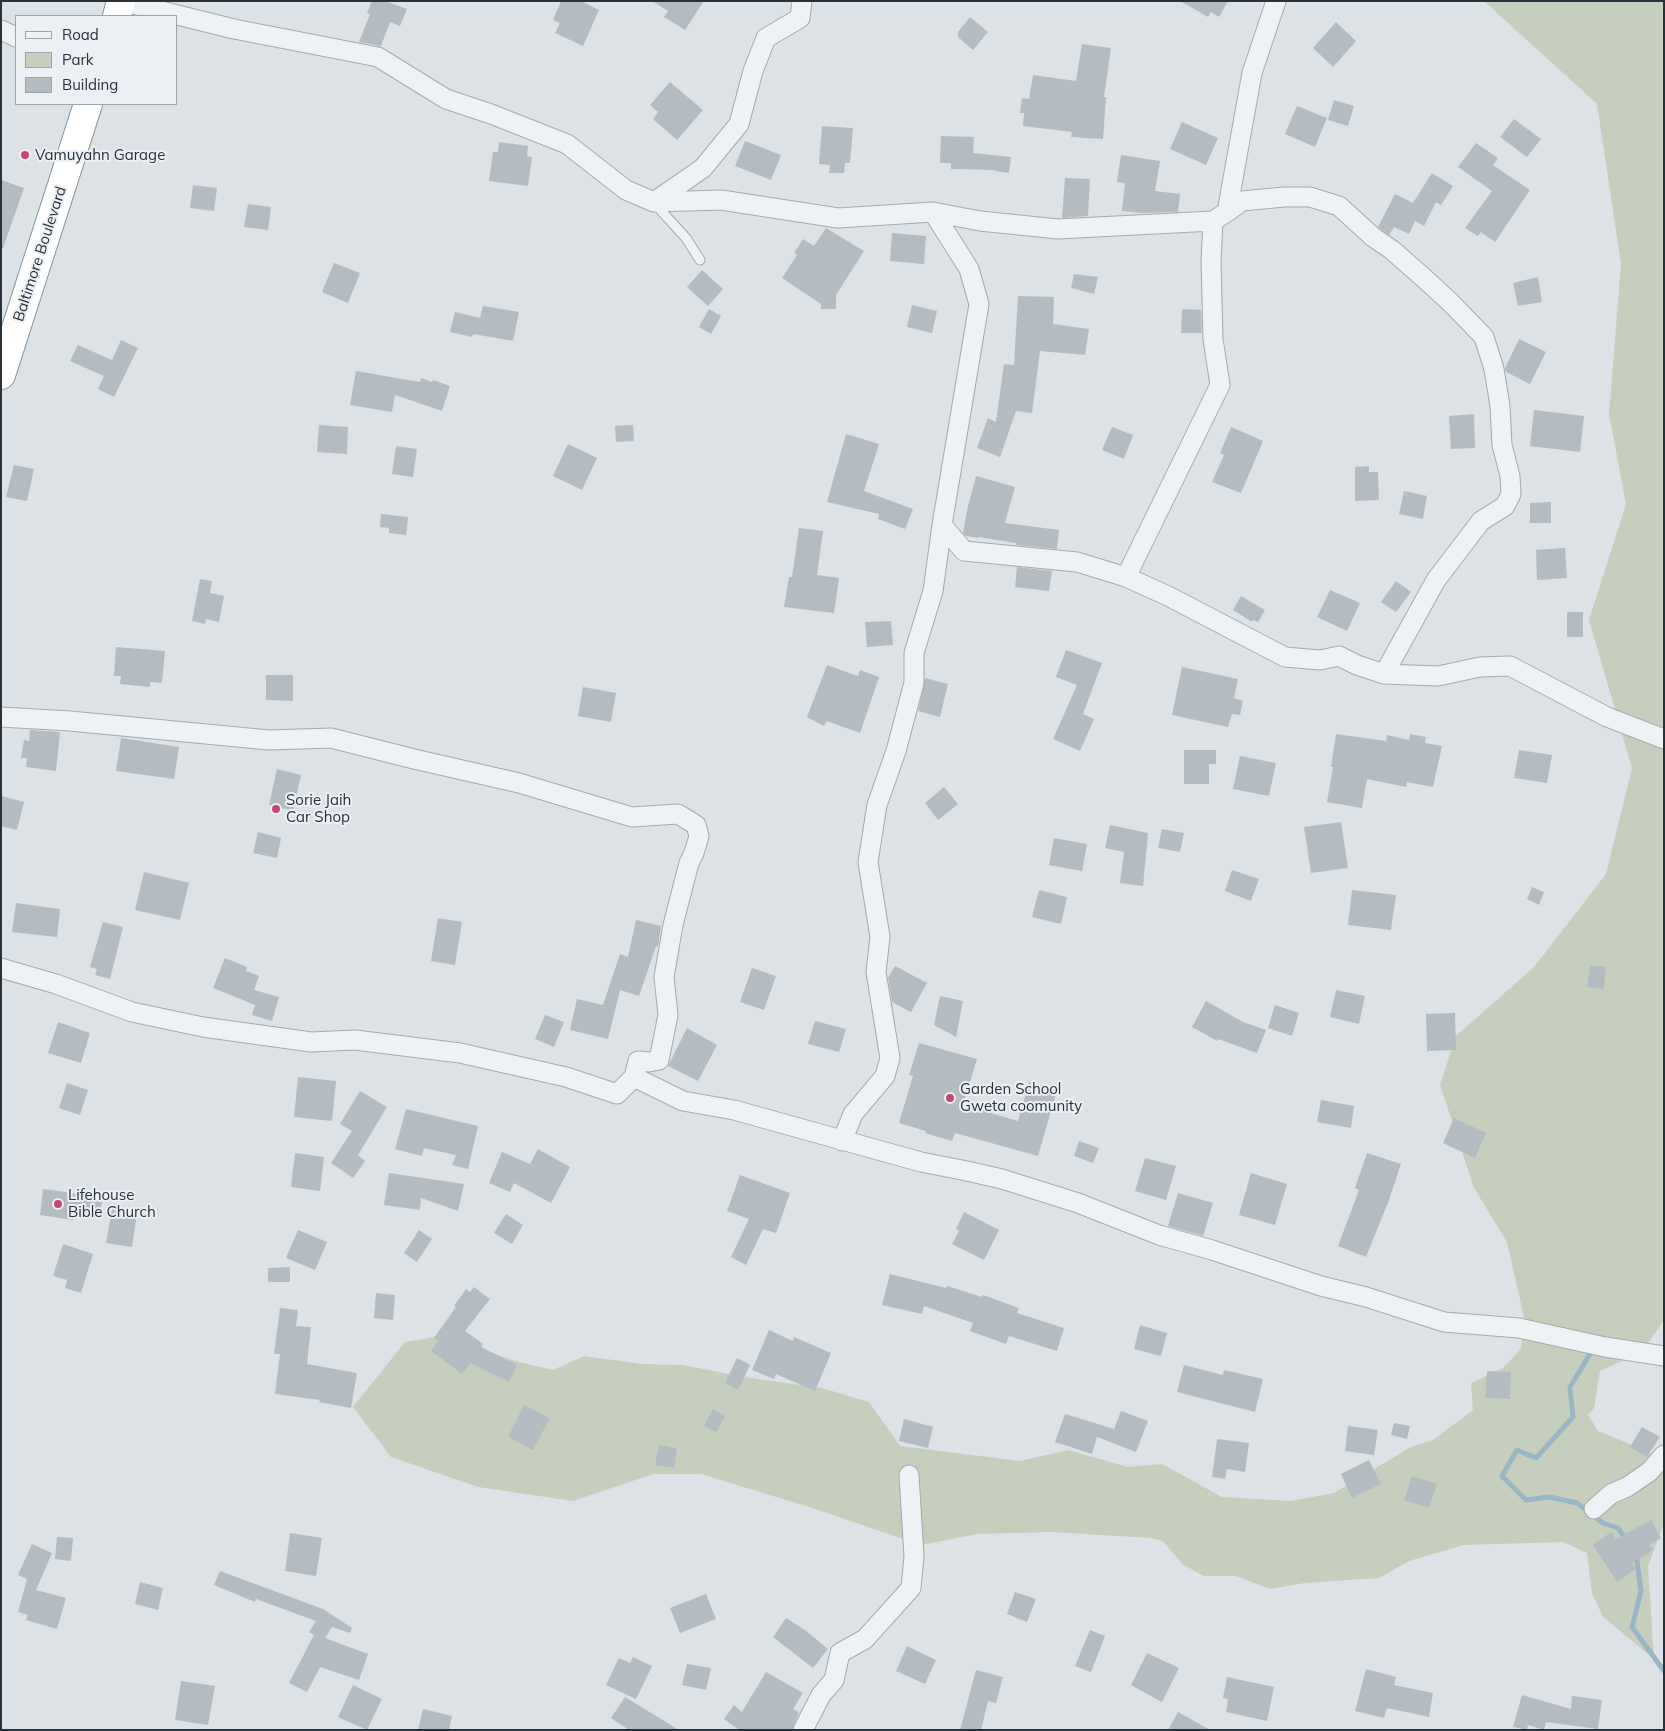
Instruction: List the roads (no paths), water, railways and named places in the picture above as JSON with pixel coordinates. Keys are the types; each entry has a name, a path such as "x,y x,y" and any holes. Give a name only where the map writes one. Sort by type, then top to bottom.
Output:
{"highway":[{"path":"116,15 121,1"},
{"name":"Baltimore Boulevard","path":"1,375 88,105"}],"street":[{"path":"121,1 178,15"},
{"path":"654,202 703,168 738,124 753,71 766,38 800,18 802,1"},
{"path":"1126,577 1220,385 1213,339 1211,260 1252,74 1276,1"},
{"path":"178,15 234,29 378,57 446,99 491,114 567,144 626,190 654,202 721,200 838,218 932,212 980,221 1058,229 1220,217 1242,201 1284,196 1310,198 1339,206 1372,237 1392,250 1425,279 1484,337 1494,369 1500,406 1502,445 1510,476 1511,494 1506,506 1481,521 1436,580 1384,674"},
{"path":"1,30 15,37"},
{"path":"842,1141 853,1114 885,1076 890,1058 876,972 880,937 868,862 877,805 896,751 914,683 914,653 933,591 942,525 979,304 970,269 932,212"},
{"path":"942,525 964,551 1077,562 1126,577 1168,596 1285,657 1320,660 1339,656 1357,665 1384,674 1438,676 1480,667 1510,666 1607,717 1664,739"},
{"path":"1,717 70,721 269,740 331,738 423,762 519,783 632,817 678,814 696,824 699,836 694,853 688,863 664,977 668,1015 660,1060 638,1061 634,1076 617,1094 566,1077 460,1053 355,1040 311,1042 202,1027 132,1012 56,984 1,968"},
{"path":"634,1076 683,1101 734,1110 921,1162 1002,1179 1078,1203 1159,1235 1444,1322 1519,1328 1605,1347 1664,1356"},
{"path":"1594,1509 1611,1494 1627,1487 1649,1472 1664,1455"},
{"path":"803,1730 820,1695 834,1680 840,1653 865,1639 911,1588 914,1556 909,1475"}],"lane":[{"path":"654,202 686,238 700,260"}],"waterway":[{"path":"1590,1354 1570,1387 1573,1417 1536,1458 1517,1450 1502,1476 1526,1500 1549,1497 1577,1503 1603,1523 1618,1528 1627,1541"},
{"path":"1636,1554 1641,1591 1632,1627 1664,1671"}],"place":[{"name":"Vamuyahn Garage","path":"25,155"},
{"name":"Sorie Jaih Car Shop","path":"276,809"},
{"name":"Garden School Gweta coomunity","path":"950,1098"},
{"name":"Lifehouse Bible Church","path":"58,1204"}]}
